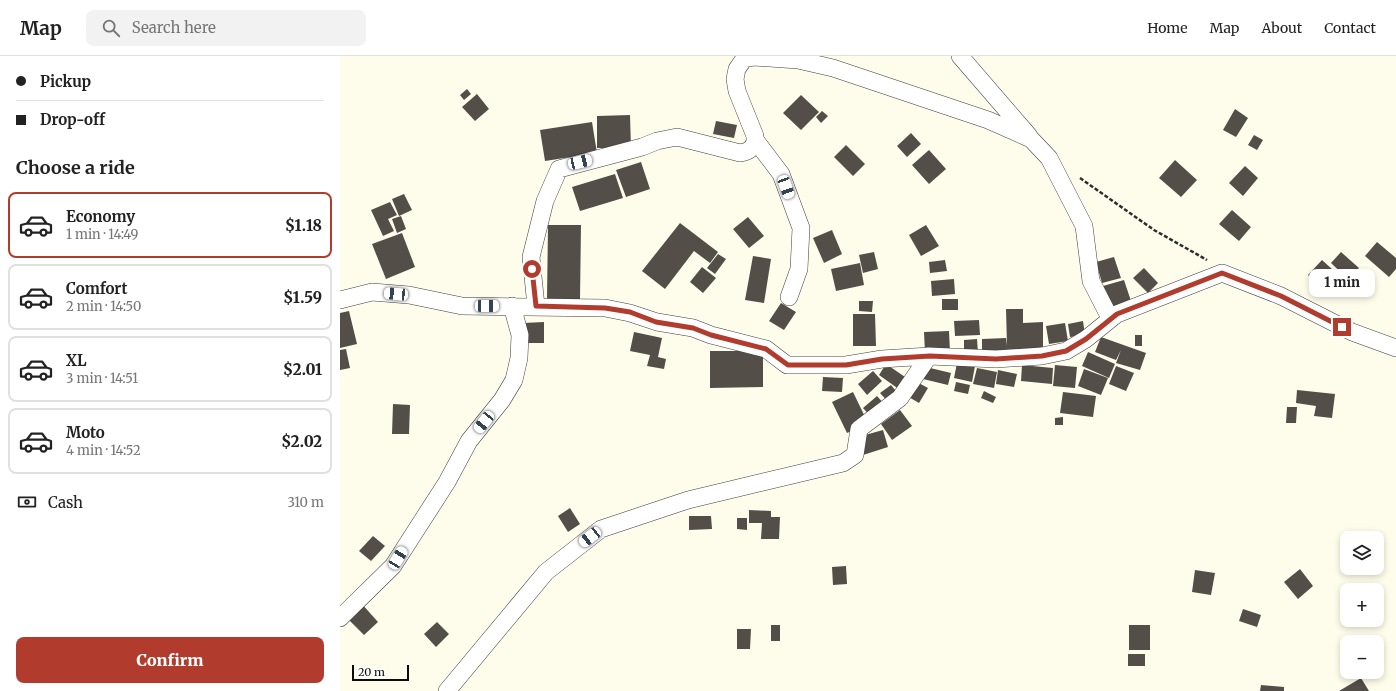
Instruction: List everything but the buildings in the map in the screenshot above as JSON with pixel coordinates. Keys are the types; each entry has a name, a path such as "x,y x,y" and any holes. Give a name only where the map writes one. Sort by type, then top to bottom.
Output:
{"street":[{"path":"960,56 1049,158 1084,226 1091,281 1110,318"},
{"path":"789,297 800,269 801,228 781,174 756,141 736,91 736,69 744,60 754,57 798,58 833,68 988,120 1031,139"},
{"path":"536,306 531,257 545,201 559,168 657,141 677,137 740,152 746,152 753,148 756,141"},
{"path":"340,300 372,292 408,295 462,306 605,308 630,312 656,322 693,328 711,335 766,349 788,365 846,365 882,359 930,356 996,359 1042,356 1066,351 1086,339 1110,318 1117,314 1222,273 1281,296 1352,332 1396,348"},
{"path":"340,618 393,566 447,482 469,441 502,400 514,380 519,358 520,334 512,306"},
{"path":"447,691 546,572 601,529 688,500 843,463 854,455 859,430 900,398 930,356"}],"path":[{"path":"1079,177 1154,230 1212,262 1222,273"}],"route":[{"path":"532,269 536,306 605,308 630,312 656,322 677,327 693,328 711,335 766,349 788,365 846,365 882,359 930,356 996,359 1042,356 1066,351 1100,329 1110,318 1117,314 1222,273 1281,296 1342,327"}]}
